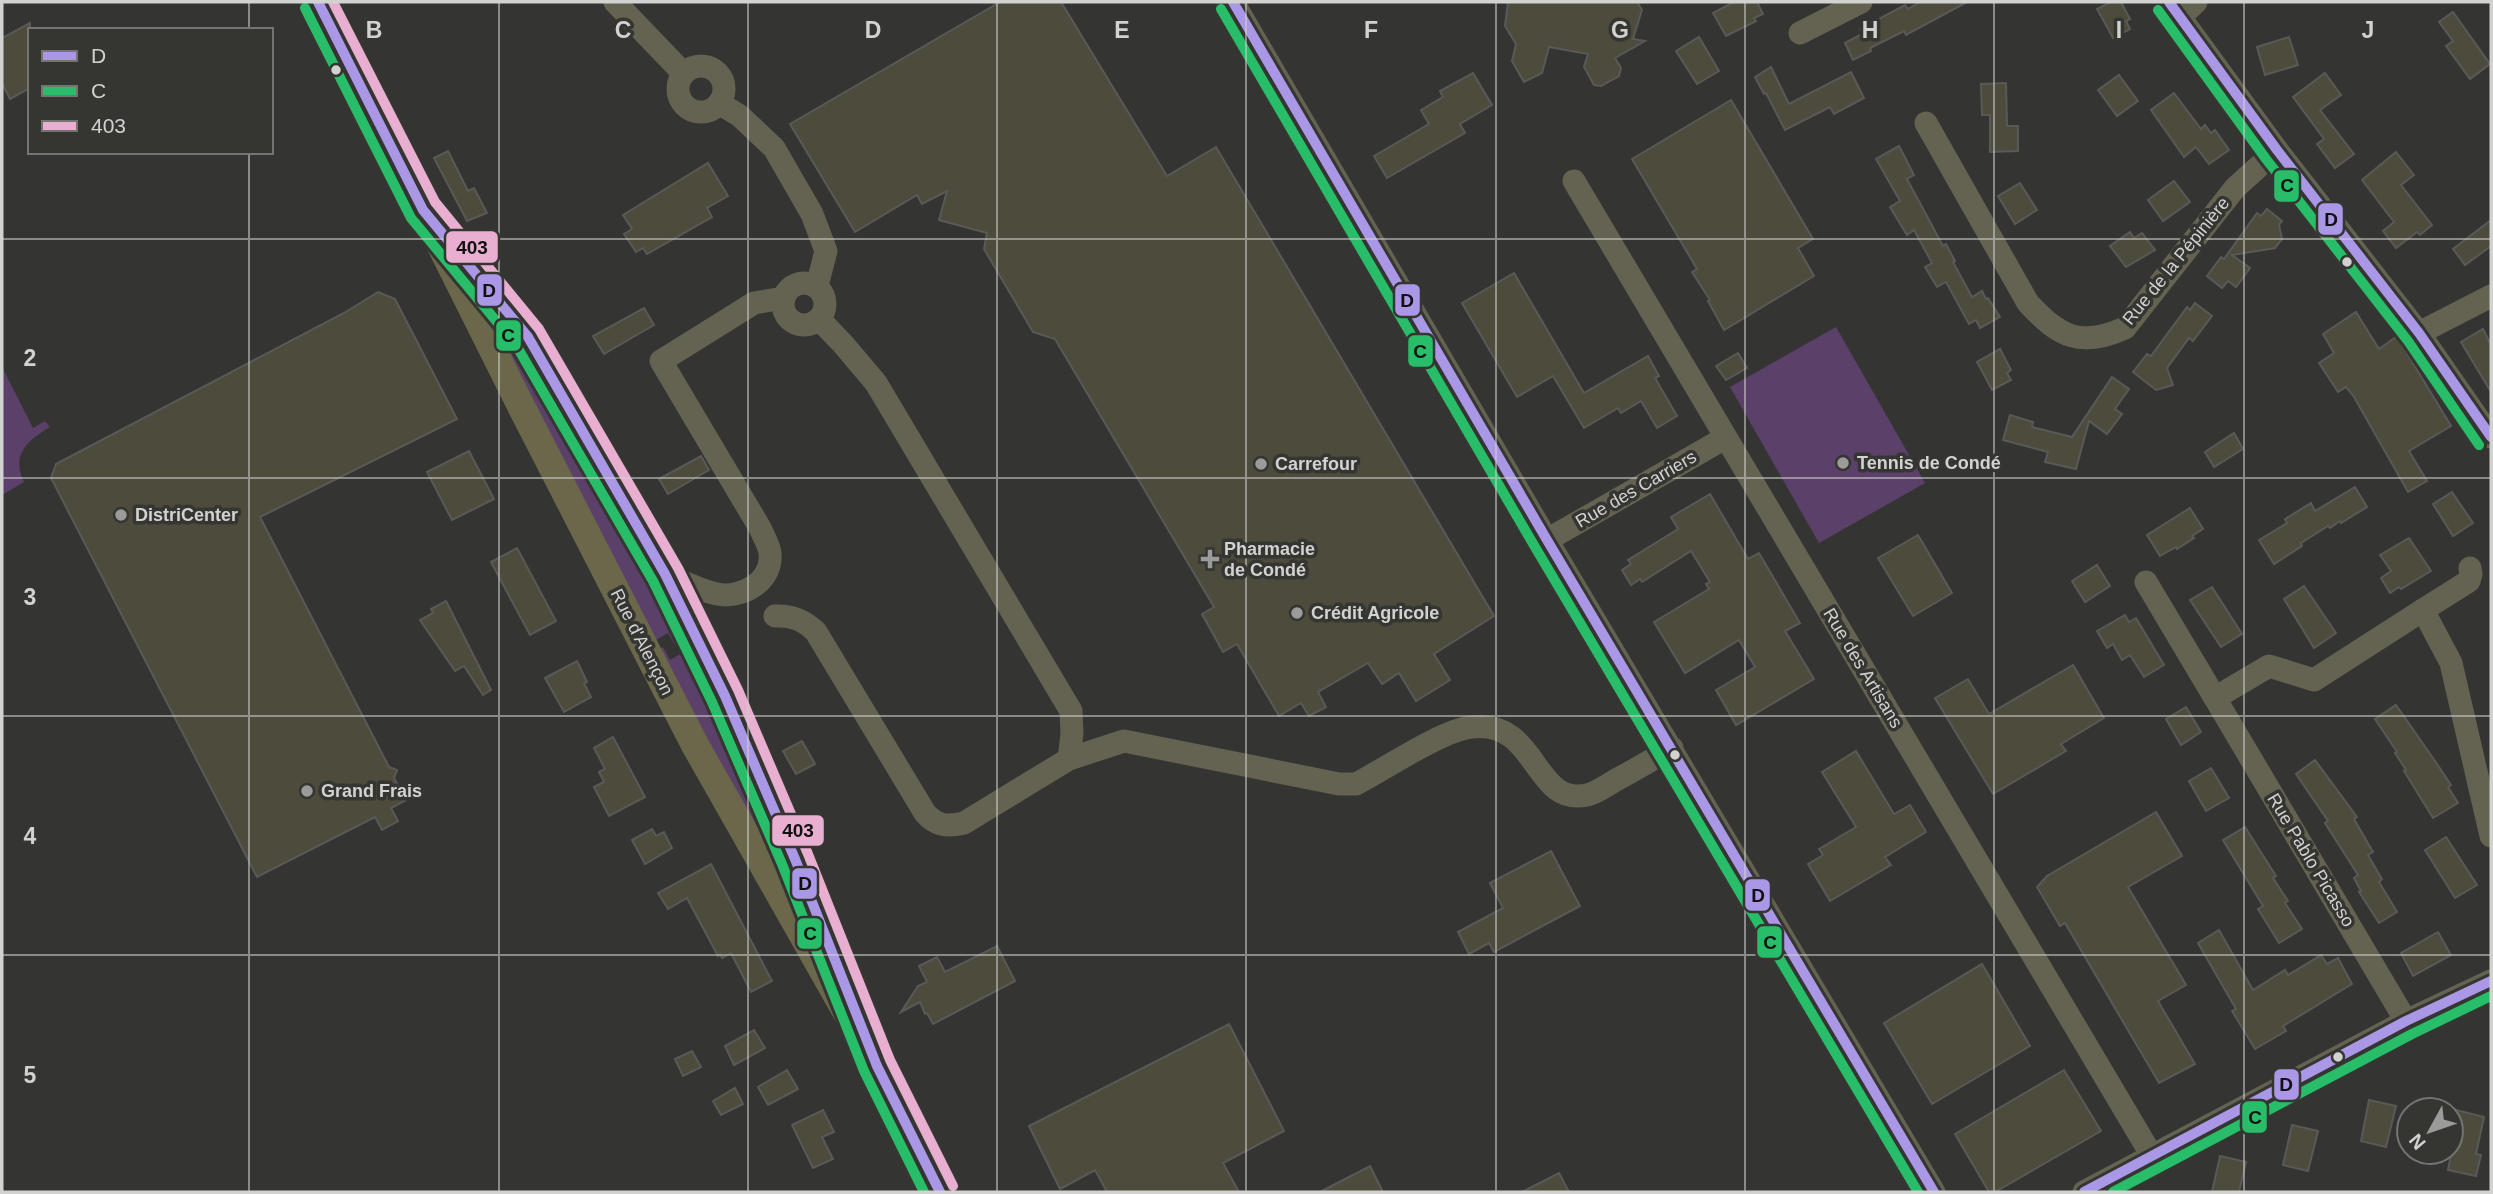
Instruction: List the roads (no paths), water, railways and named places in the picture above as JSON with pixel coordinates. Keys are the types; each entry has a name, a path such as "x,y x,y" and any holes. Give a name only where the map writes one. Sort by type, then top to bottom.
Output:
{"main road":[{"name":"Rue d'Alençon","path":"323,12 695,745 877,1066 940,1192"},
{"name":"Rue d'Alençon","path":"423,210 528,337 665,574 725,696 795,859 877,1066"}],"street":[{"path":"615,2 683,74"},
{"path":"1233,2 1547,540 1934,1192"},
{"path":"1800,33 1861,2"},
{"path":"2182,7 2277,149 2419,333 2491,437"},
{"path":"696,66 704,66 718,73 724,88 719,103 713,108 700,111 686,106 678,94 683,74 696,66"},
{"path":"719,103 740,116 774,148 812,214 826,251 817,286"},
{"name":"Rue de la Pépinière","path":"1926,122 2028,303 2047,324 2070,336 2102,338 2125,328 2235,188 2277,149"},
{"name":"Rue des Artisans","path":"1574,181 2152,1156"},
{"path":"806,282 817,286 826,301 819,319 806,325 792,321 784,311 784,299 790,288 806,282"},
{"path":"2419,333 2491,296"},
{"path":"665,574 703,590 729,595 756,586 766,572 770,553 760,528 661,361 754,303 784,299"},
{"path":"819,319 876,383 1071,711 1069,759"},
{"name":"Rue des Carriers","path":"1547,540 1725,438"},
{"path":"2215,698 2269,666 2314,680 2469,581 2470,568"},
{"name":"Rue Pablo Picasso","path":"2146,582 2406,1021"},
{"path":"2423,611 2451,663 2491,836"},
{"path":"775,616 806,622 816,632 925,813 945,826 964,823 1069,759 1124,741 1339,785 1356,784 1454,731 1473,726 1490,727 1507,733 1524,747 1551,786 1560,794 1572,797 1591,795 1672,748"},
{"path":"2084,1192 2406,1021 2491,981"}],"place":[{"name":"Tennis de Condé","path":"1843,463"},
{"name":"Carrefour","path":"1261,464"},
{"name":"DistriCenter","path":"121,515"},
{"name":"Pharmacie de Condé","path":"1210,559"},
{"name":"Crédit Agricole","path":"1297,613"},
{"name":"Grand Frais","path":"307,791"}]}
